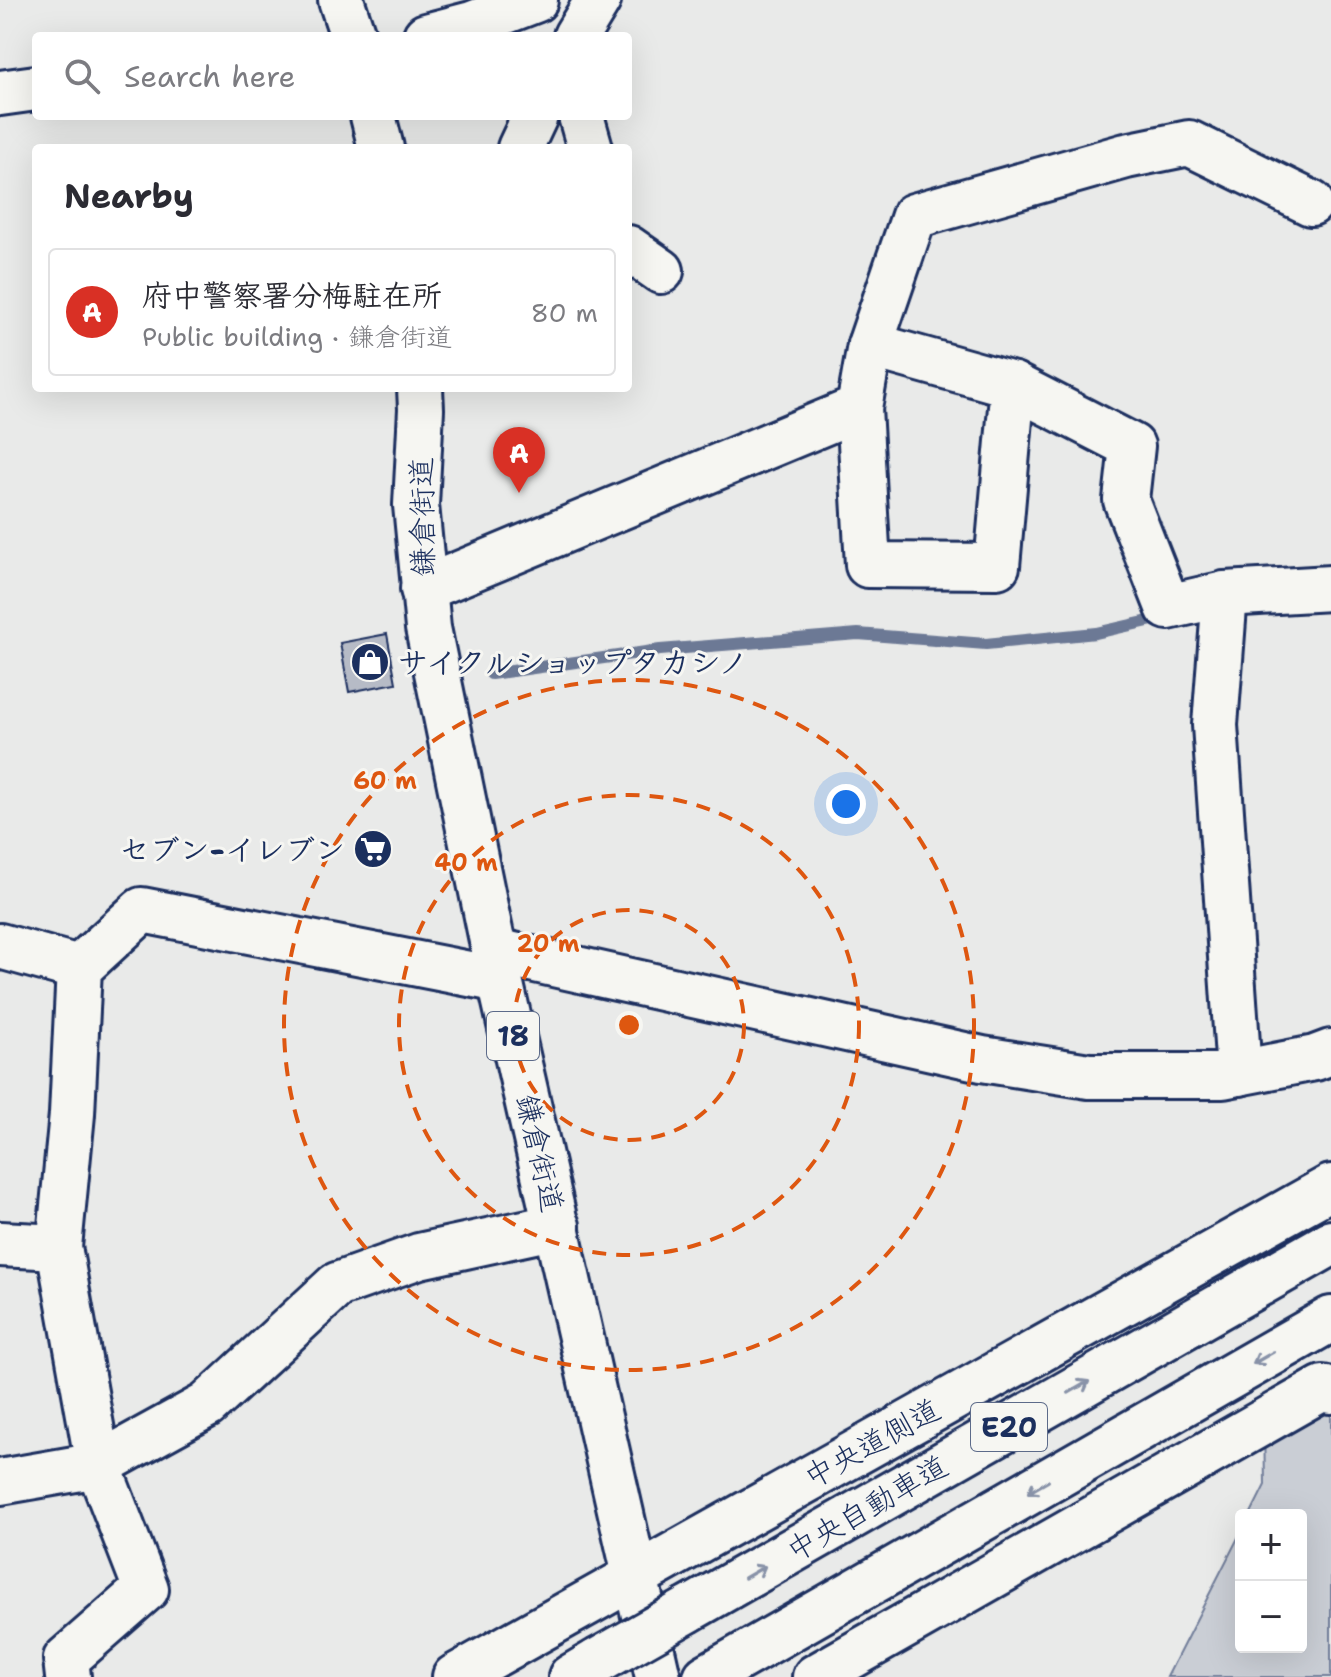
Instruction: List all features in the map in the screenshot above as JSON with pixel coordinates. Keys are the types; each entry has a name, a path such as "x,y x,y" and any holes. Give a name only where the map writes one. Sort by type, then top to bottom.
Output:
{"main road":[{"path":"341,0 352,32"},
{"path":"441,32 535,0"},
{"path":"578,32 598,0"},
{"path":"0,93 32,89"},
{"path":"374,120 380,144"},
{"path":"522,144 533,120"},
{"path":"582,120 589,144"},
{"path":"1013,385 997,566 868,565 859,408 870,345 914,216 1126,156 1189,143 1311,203"},
{"path":"870,345 1013,385 1132,446 1126,500 1168,607 1225,594 1331,588"},
{"name":"鎌倉街道","path":"423,395 416,505 428,628 498,966 658,1677"},
{"path":"423,589 859,408"},
{"path":"1225,594 1215,725 1239,1073"},
{"path":"68,1677 66,1659 146,1589 98,1465 59,1247 72,1114 79,968 142,910 498,966 982,1059 1089,1076 1223,1076 1331,1052"},
{"path":"0,946 79,968"},
{"name":"中央道側道","path":"455,1677 1331,1187"},
{"path":"0,1482 98,1465 207,1405 337,1285 419,1256 557,1226"},
{"name":"中央自動車道","path":"571,1677 1331,1243"},
{"path":"0,1244 59,1247"},
{"name":"E20","path":"706,1677 1331,1319"},
{"path":"815,1677 1323,1388 1331,1391"}],"shaded area":[{"path":"1331,1380 1331,1677 1167,1677 1235,1544 1235,1653 1307,1653 1307,1509 1253,1509 1265,1485 1264,1417"}],"building":[{"path":"387,634 396,683 349,692 340,643"}],"waterway":[{"path":"491,674 660,650 858,634 986,644 1096,633 1166,617"}],"place":[{"name":"府中警察署分梅駐在所","path":"519,493"},
{"name":"サイクルショップタカシノ","path":"370,662"},
{"name":"セブン-イレブン","path":"373,849"}]}
